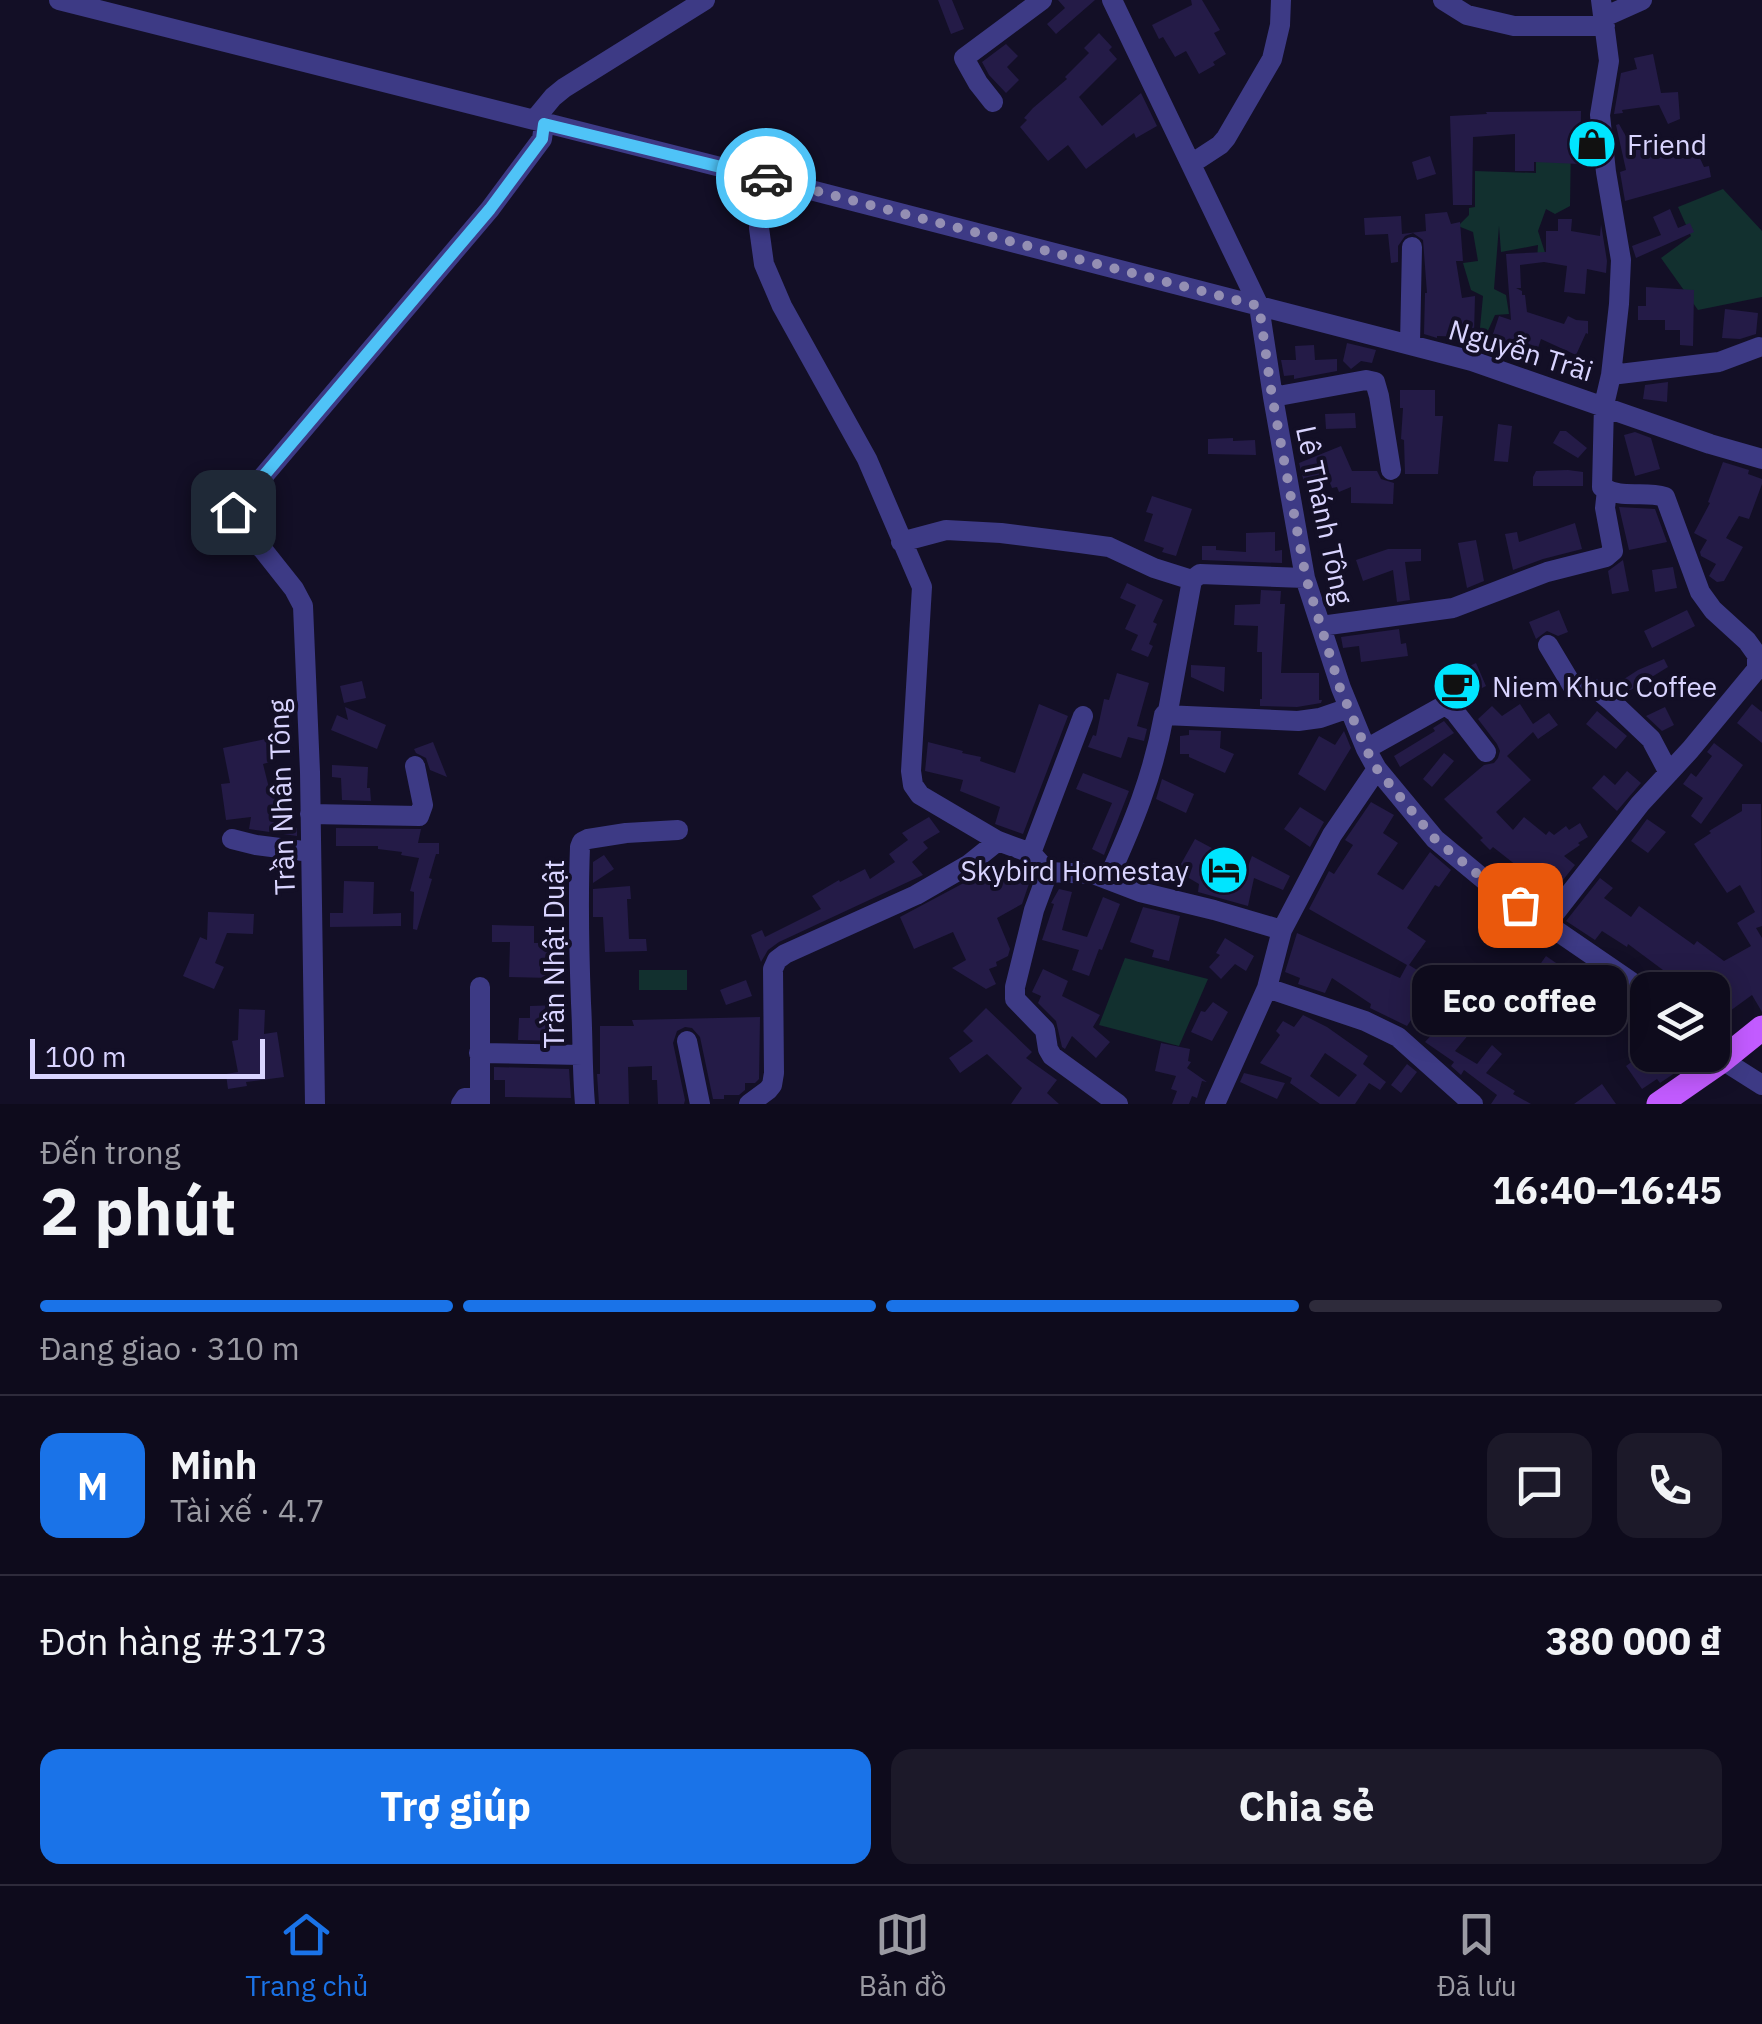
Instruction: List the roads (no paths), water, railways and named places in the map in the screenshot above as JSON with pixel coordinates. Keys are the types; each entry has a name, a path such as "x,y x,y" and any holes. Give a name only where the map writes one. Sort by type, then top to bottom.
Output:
{"main road":[{"path":"1730,1049 1762,1028"},
{"path":"1659,1104 1698,1072"}],"street":[{"name":"Nguyễn Trãi","path":"60,0 766,188 1472,360 1762,459"},
{"path":"540,128 553,97 564,88 705,0"},
{"path":"993,102 964,58 1042,0"},
{"name":"Lê Thánh Tông","path":"1112,0 1259,306 1306,578 1340,688 1366,749 1377,769 1435,839 1493,887 1630,981"},
{"path":"1191,164 1220,146 1272,59 1281,0"},
{"path":"1444,0 1467,15 1514,26 1603,14 1642,0"},
{"path":"1546,923 1640,804 1757,669 1757,655 1748,641 1713,610 1700,592 1664,497 1654,493 1612,494 1602,486 1604,404 1619,304 1620,260 1600,115 1609,61 1603,14"},
{"name":"Trần Nhân Tông","path":"316,1104 303,606 294,588 233,512 490,209 540,128"},
{"path":"766,188 759,228 764,264 782,306 866,458 922,587 911,771 920,795 998,841 1031,853 1048,872 1092,874 1140,892 1282,930"},
{"path":"1410,344 1412,247"},
{"path":"1611,375 1718,362 1759,347"},
{"path":"1272,396 1366,380 1374,382 1391,470"},
{"path":"1321,626 1453,608 1546,572 1606,557 1613,551 1605,508 1607,490"},
{"path":"901,542 946,530 1080,543 1109,547 1192,580"},
{"path":"1108,880 1146,792 1157,754 1192,580 1200,574 1306,578"},
{"path":"1548,645 1572,685 1598,690 1651,739 1668,773"},
{"path":"1366,749 1444,704 1455,712 1486,752"},
{"path":"1164,715 1298,721 1349,708"},
{"path":"1031,853 1083,716"},
{"path":"310,814 418,816 423,805 415,766"},
{"path":"1214,1104 1267,988 1282,930 1332,835 1377,769"},
{"name":"Trần Nhật Duật","path":"585,1104 581,1055 580,847 588,840 626,833 678,830"},
{"path":"232,839 311,852"},
{"path":"749,1104 772,1085 773,969 777,960 916,895 968,866 998,841"},
{"path":"1048,872 1034,910 1015,999 1046,1033 1050,1053 1118,1104"},
{"path":"474,1102 480,987"},
{"path":"1267,988 1366,1021 1398,1037 1473,1104"},
{"path":"687,1041 700,1104"},
{"path":"479,1053 581,1055"},
{"path":"1730,1065 1762,1085"}],"place":[{"name":"Friend","path":"1592,144"},
{"name":"Niem Khuc Coffee","path":"1457,686"},
{"name":"Skybird Homestay","path":"1224,870"},
{"name":"Eco coffee","path":"1520,905"}]}
